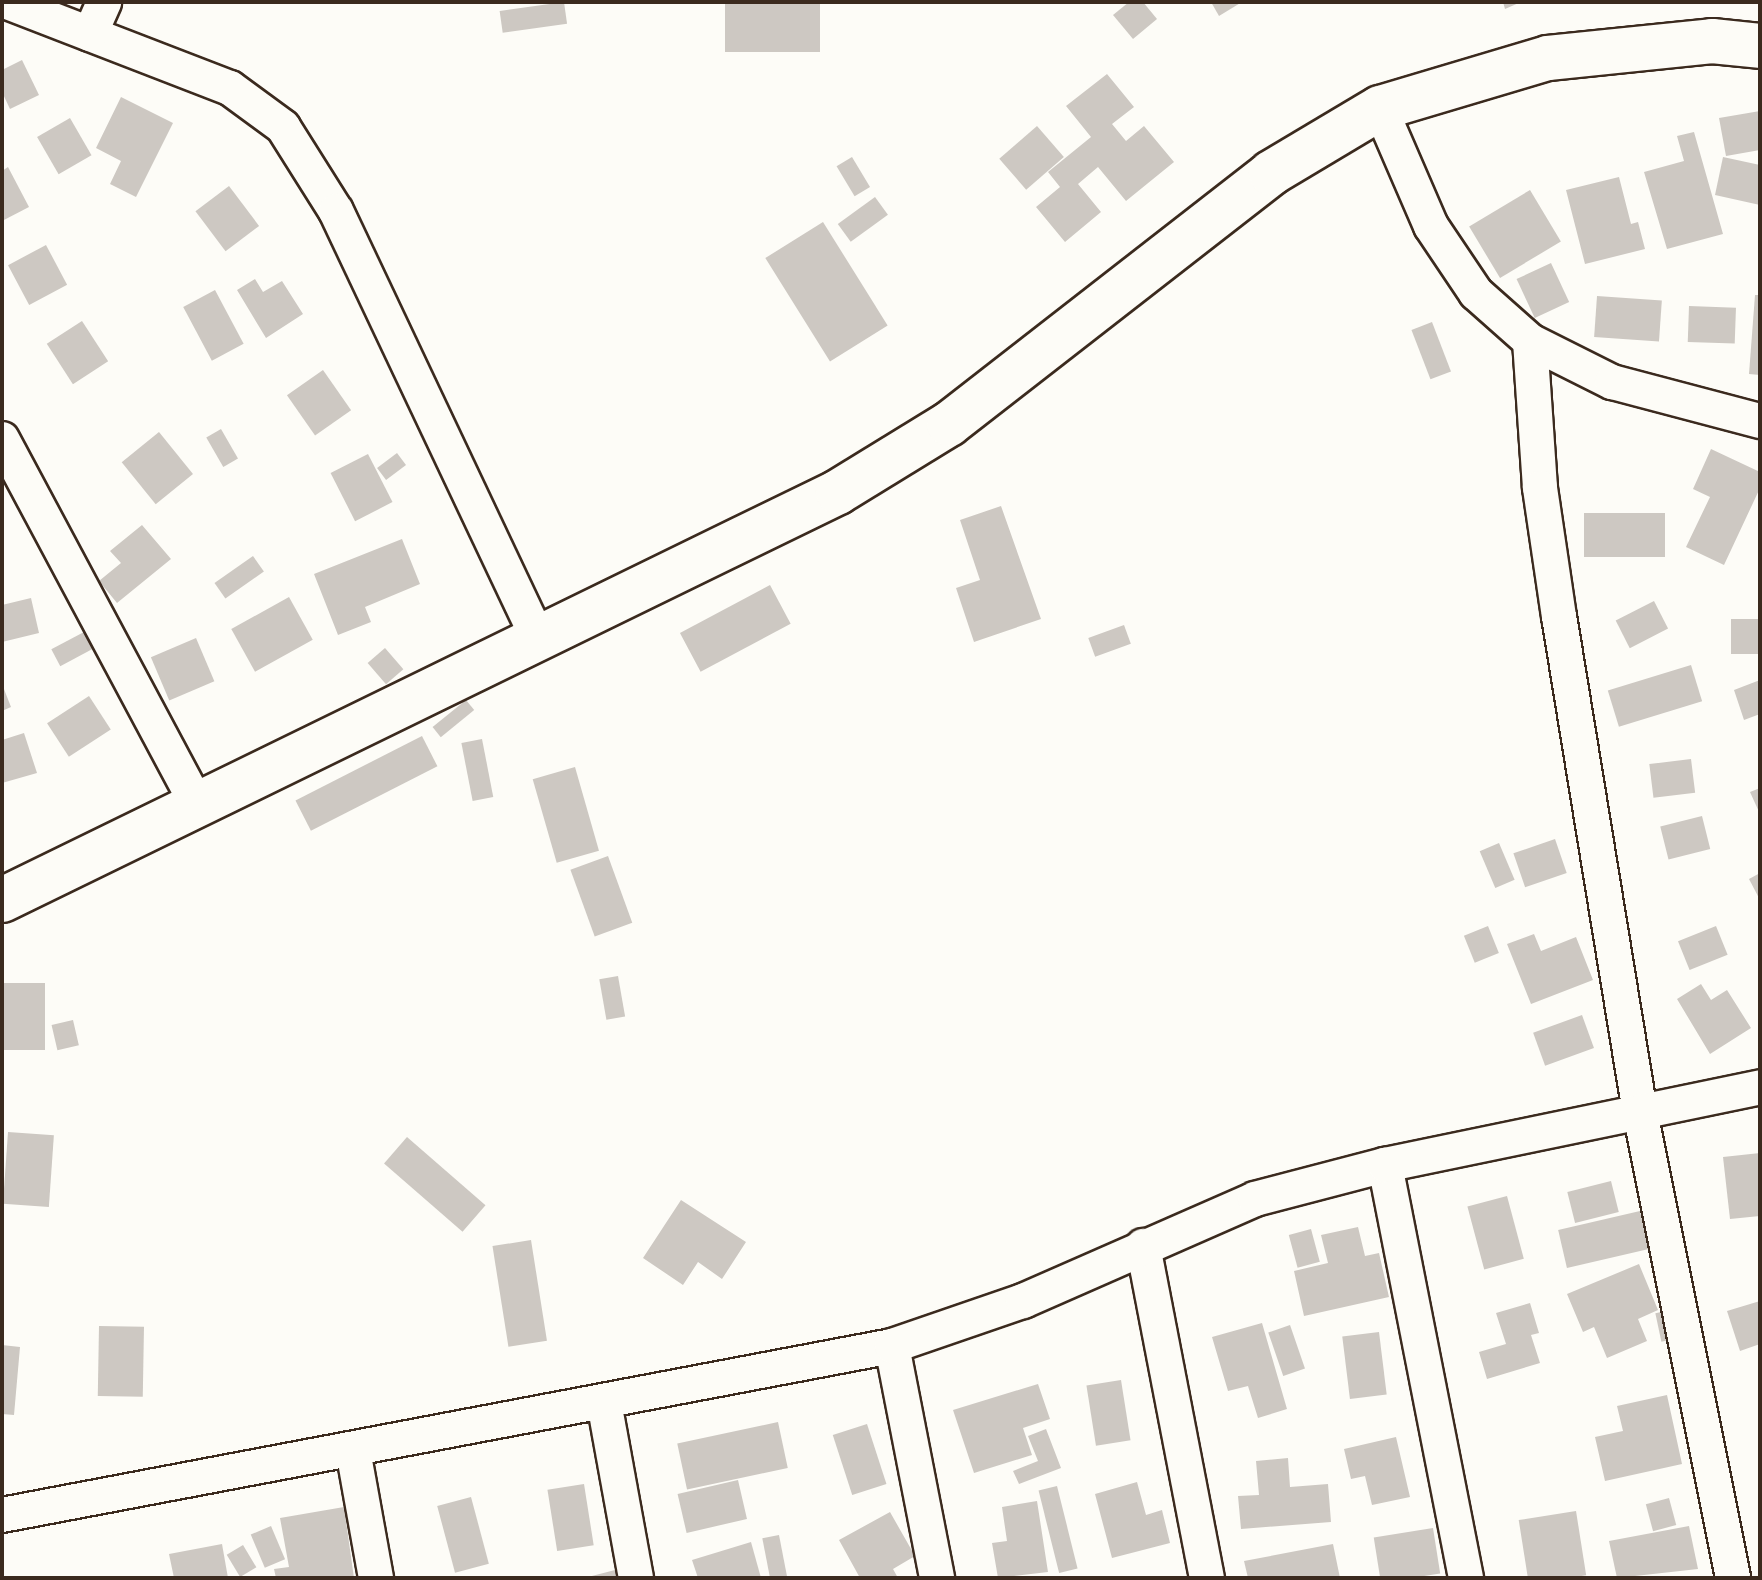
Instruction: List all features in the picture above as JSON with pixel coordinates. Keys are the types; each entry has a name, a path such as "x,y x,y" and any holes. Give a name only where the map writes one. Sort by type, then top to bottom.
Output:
{"street":[{"path":"7,2 230,88 283,127 336,211 537,636"},
{"path":"90,34 104,2"},
{"path":"2,900 198,806 537,636 838,492 949,424 1271,173 1380,108 1548,58 1712,41 1760,46"},
{"path":"1380,108 1431,226 1476,293 1530,341 1612,382 1760,421"},
{"path":"1530,341 1540,488 1640,1112 1733,1578"},
{"path":"2,439 198,806"},
{"path":"2,1515 892,1346 1023,1301 1255,1199 1385,1165 1760,1087"},
{"path":"1385,1165 1466,1578"},
{"path":"1143,1246 1207,1578"},
{"path":"892,1346 937,1578"},
{"path":"604,1402 636,1578"},
{"path":"353,1450 376,1578"}],"building":[{"path":"564,2 567,24 503,33 500,11"},
{"path":"725,2 820,2 820,52 725,52"},
{"path":"1129,2 1143,2 1157,19 1133,39 1113,15"},
{"path":"1211,2 1242,2 1219,16"},
{"path":"1503,2 1521,2 1505,9"},
{"path":"22,60 39,95 10,109 2,92 2,70"},
{"path":"1107,74 1134,107 1112,124 1126,141 1144,126 1174,162 1126,201 1098,167 1078,184 1101,212 1065,242 1036,207 1060,187 1048,172 1091,137 1066,106"},
{"path":"121,97 173,123 136,197 110,184 121,161 96,148"},
{"path":"1760,111 1760,150 1726,156 1719,118"},
{"path":"70,118 92,155 59,174 37,137"},
{"path":"1037,126 1064,157 1026,190 999,159"},
{"path":"1694,132 1723,234 1667,249 1644,172 1684,161 1677,136"},
{"path":"852,157 870,187 855,196 837,166"},
{"path":"1723,157 1760,165 1760,205 1715,195"},
{"path":"8,167 29,207 2,221 2,171"},
{"path":"1619,177 1631,224 1638,222 1645,249 1585,264 1566,190"},
{"path":"229,186 259,226 226,251 195,211"},
{"path":"1530,190 1561,241 1500,278 1469,227"},
{"path":"875,197 888,215 851,242 838,224"},
{"path":"823,222 888,325 830,361 765,258"},
{"path":"46,245 67,285 29,305 8,265"},
{"path":"1551,263 1569,302 1535,318 1517,279"},
{"path":"255,279 263,292 282,281 303,314 266,338 237,290"},
{"path":"215,290 244,344 212,361 183,307"},
{"path":"1755,295 1760,295 1760,375 1749,374"},
{"path":"1597,296 1662,301 1659,341 1594,337"},
{"path":"1689,306 1736,308 1735,344 1688,342"},
{"path":"82,321 108,361 73,384 47,344"},
{"path":"1432,322 1451,371 1430,379 1411,330"},
{"path":"323,370 351,410 315,435 287,395"},
{"path":"221,429 238,458 223,467 206,438"},
{"path":"159,432 193,474 156,504 122,462"},
{"path":"1711,449 1760,472 1760,488 1724,565 1686,547 1710,497 1693,489"},
{"path":"397,453 406,465 386,480 377,468"},
{"path":"368,454 393,502 355,521 331,473"},
{"path":"1001,506 1041,619 974,642 956,588 980,580 960,520"},
{"path":"1584,513 1665,513 1665,557 1584,557"},
{"path":"142,525 171,559 117,603 99,581 121,563 110,551"},
{"path":"402,539 420,584 365,607 371,622 338,635 314,574"},
{"path":"253,556 264,572 225,599 214,583"},
{"path":"770,585 791,624 701,672 680,633"},
{"path":"289,597 313,640 255,672 231,629"},
{"path":"31,598 39,633 2,642 2,605"},
{"path":"1654,601 1668,629 1630,648 1616,621"},
{"path":"1731,619 1760,619 1760,654 1731,654"},
{"path":"1124,625 1131,644 1095,657 1088,638"},
{"path":"84,632 93,649 60,666 51,649"},
{"path":"196,638 214,681 169,700 151,657"},
{"path":"385,648 403,669 386,684 368,663"},
{"path":"1691,665 1702,701 1619,727 1608,690"},
{"path":"1760,680 1760,714 1744,720 1734,690"},
{"path":"2,684 11,707 2,711"},
{"path":"89,696 111,730 69,757 47,723"},
{"path":"466,700 474,710 441,737 433,727"},
{"path":"24,733 37,773 2,783 2,740"},
{"path":"422,736 437,766 311,831 295,800"},
{"path":"482,739 493,797 473,801 461,743"},
{"path":"1691,759 1695,793 1653,798 1649,764"},
{"path":"575,767 599,851 557,863 533,779"},
{"path":"1760,788 1760,814 1750,792"},
{"path":"1702,816 1710,849 1669,859 1660,826"},
{"path":"1555,839 1567,873 1525,887 1513,853"},
{"path":"1499,843 1515,880 1495,888 1480,851"},
{"path":"608,856 632,923 595,936 570,870"},
{"path":"1760,873 1760,900 1749,879"},
{"path":"1488,926 1499,953 1475,963 1464,936"},
{"path":"1716,926 1728,955 1690,970 1678,941"},
{"path":"1534,934 1541,951 1576,937 1593,980 1531,1004 1507,944"},
{"path":"618,976 625,1016 606,1020 599,979"},
{"path":"2,983 45,983 45,1050 2,1050"},
{"path":"1701,984 1711,1000 1727,990 1751,1028 1710,1054 1677,999"},
{"path":"1582,1015 1594,1048 1545,1066 1533,1033"},
{"path":"73,1020 79,1045 57,1050 52,1025"},
{"path":"8,1132 54,1135 49,1207 3,1204"},
{"path":"407,1137 485,1205 463,1232 384,1163"},
{"path":"1760,1153 1760,1216 1730,1219 1723,1157"},
{"path":"1611,1181 1619,1212 1575,1223 1567,1192"},
{"path":"1507,1196 1524,1259 1484,1269 1467,1207"},
{"path":"681,1200 746,1242 722,1279 698,1262 683,1285 643,1258"},
{"path":"1640,1211 1649,1249 1567,1268 1558,1230"},
{"path":"1358,1227 1365,1256 1379,1253 1389,1297 1304,1316 1294,1271 1328,1263 1321,1235"},
{"path":"1311,1229 1320,1262 1298,1268 1289,1235"},
{"path":"531,1240 547,1341 508,1347 492,1246"},
{"path":"1639,1264 1658,1310 1638,1319 1647,1341 1607,1358 1594,1327 1583,1332 1567,1294"},
{"path":"1760,1301 1760,1344 1740,1351 1727,1311"},
{"path":"1530,1303 1539,1333 1531,1335 1540,1363 1487,1379 1479,1352 1506,1344 1496,1313"},
{"path":"1671,1310 1677,1338 1661,1342 1655,1313"},
{"path":"1262,1323 1287,1409 1258,1418 1248,1386 1228,1391 1212,1337"},
{"path":"1290,1325 1305,1368 1283,1376 1268,1332"},
{"path":"99,1326 144,1327 143,1397 98,1396"},
{"path":"1379,1332 1387,1395 1350,1399 1342,1337"},
{"path":"2,1345 20,1347 14,1415 2,1414"},
{"path":"1121,1380 1131,1440 1096,1446 1086,1385"},
{"path":"1038,1384 1050,1419 1023,1428 1032,1455 974,1473 953,1410"},
{"path":"1667,1395 1682,1464 1605,1481 1595,1437 1623,1431 1617,1406"},
{"path":"778,1422 788,1468 687,1489 677,1443"},
{"path":"867,1424 886,1484 852,1495 833,1435"},
{"path":"1046,1429 1061,1468 1019,1484 1013,1471 1038,1461 1028,1436"},
{"path":"1396,1437 1410,1497 1372,1505 1365,1476 1351,1479 1344,1449"},
{"path":"1288,1458 1290,1487 1328,1484 1331,1522 1241,1529 1238,1496 1259,1495 1256,1461"},
{"path":"738,1480 747,1519 687,1533 678,1494"},
{"path":"1137,1482 1146,1515 1162,1510 1170,1543 1112,1558 1095,1494"},
{"path":"584,1484 594,1545 557,1551 547,1490"},
{"path":"1057,1486 1078,1568 1059,1573 1039,1491"},
{"path":"471,1497 489,1564 455,1573 437,1506"},
{"path":"1669,1498 1676,1525 1653,1531 1646,1504"},
{"path":"1037,1501 1048,1572 998,1578 992,1543 1007,1541 1002,1507"},
{"path":"344,1507 354,1578 276,1578 274,1569 289,1567 280,1518"},
{"path":"1576,1511 1586,1575 1528,1578 1519,1520"},
{"path":"890,1512 915,1556 893,1569 898,1578 860,1578 839,1540"},
{"path":"271,1526 285,1559 265,1568 251,1535"},
{"path":"1689,1526 1698,1569 1617,1578 1609,1541"},
{"path":"1433,1528 1440,1573 1380,1578 1374,1537"},
{"path":"779,1535 787,1578 770,1578 762,1538"},
{"path":"751,1542 761,1578 698,1578 692,1560"},
{"path":"222,1544 228,1578 174,1578 169,1554"},
{"path":"1333,1544 1340,1578 1248,1578 1244,1561"},
{"path":"243,1545 256,1567 240,1577 227,1555"},
{"path":"615,1570 617,1578 588,1578 588,1577"}]}
